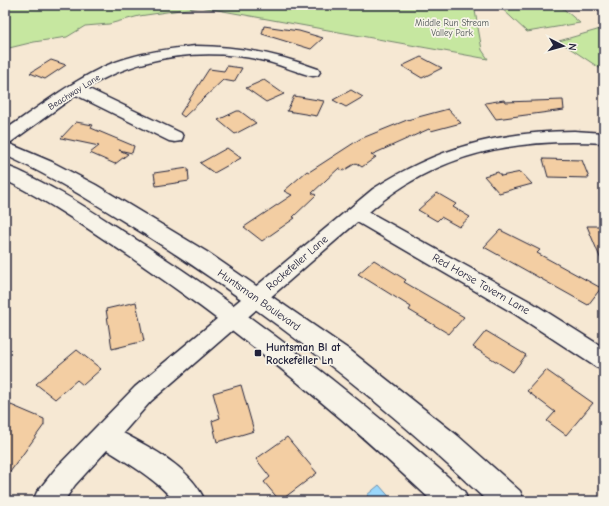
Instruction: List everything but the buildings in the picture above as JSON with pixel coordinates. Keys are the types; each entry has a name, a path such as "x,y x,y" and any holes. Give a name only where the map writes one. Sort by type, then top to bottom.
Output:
{"street":[{"name":"Beachway Lane","path":"5,138 76,89 102,74 129,63 162,55 193,51 224,51 251,54 272,58 314,72"},
{"path":"76,89 175,137"},
{"name":"Rockefeller Lane","path":"47,501 66,476 143,394 379,193 410,172 442,158 476,147 531,138 571,136 604,138"},
{"name":"Huntsman Boulevard","path":"5,148 45,166 89,190 199,258 257,298 342,359 448,445 509,501"},
{"path":"5,172 67,205 177,277 233,317 318,381 422,471 453,501"},
{"name":"Red Horse Tavern Lane","path":"357,213 523,308 604,360"},
{"path":"104,434 149,461 177,484 191,501"}],"green space":[{"name":"Middle Run Stream Valley Park","path":"5,5 474,5 482,50 488,59 201,7 139,16 109,24 85,26 67,37 34,42 5,49"},
{"path":"498,5 559,5 580,23 527,32"},
{"path":"604,28 604,71 559,41"}],"water":[{"path":"379,485 393,501 371,501 367,495"}],"waterway":[{"path":"90,5 95,8 114,5"}],"place":[{"name":"Huntsman Bl at Rockefeller Ln","path":"258,353"}]}
